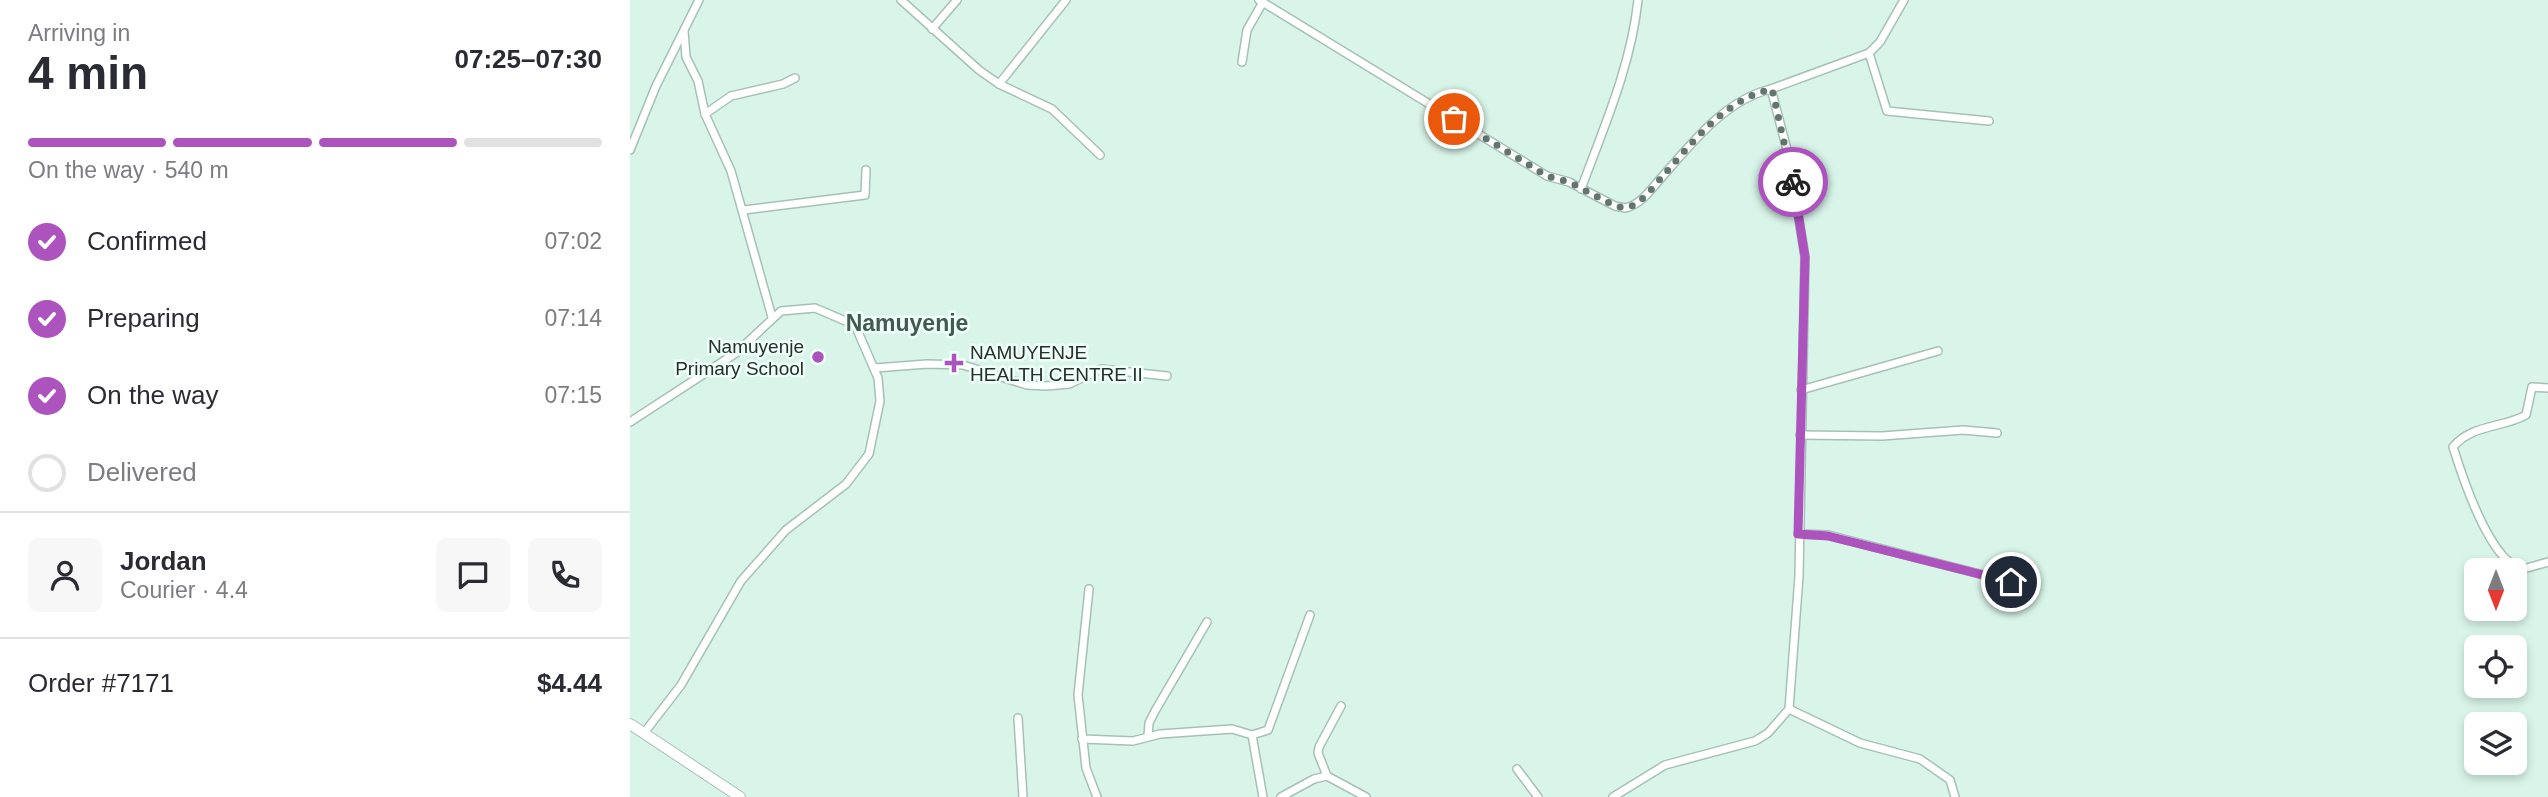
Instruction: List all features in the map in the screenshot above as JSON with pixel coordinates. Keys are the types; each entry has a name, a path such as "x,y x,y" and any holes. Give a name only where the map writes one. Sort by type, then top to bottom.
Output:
{"street":[{"path":"630,150 699,0"},
{"path":"901,0 999,83 1052,109 1100,155"},
{"path":"932,29 957,0"},
{"path":"999,83 1066,0"},
{"path":"1581,189 1622,79 1635,32 1638,0"},
{"path":"1242,62 1247,30 1261,1 1547,176 1615,206 1633,206 1713,122 1746,97 1869,53 1881,42 1904,0"},
{"path":"684,31 686,57 698,81 705,114 731,171 744,210 772,317"},
{"path":"1869,53 1887,111 1989,121"},
{"path":"705,114 731,96 783,84 795,78"},
{"path":"1613,797 1665,765 1755,741 1768,733 1789,709 1797,629 1805,257 1789,157 1772,89"},
{"path":"744,210 865,195 866,170"},
{"path":"630,422 736,353 772,317 781,311 803,306 831,313 855,325 875,368 880,401 876,430 866,460 846,484 786,530 741,581 681,685 644,733"},
{"path":"1801,390 1938,351"},
{"path":"875,368 927,364 963,365 1027,385 1046,386 1069,384 1101,369 1167,376"},
{"path":"2548,388 2532,387 2526,415 2459,439 2453,447 2464,482 2486,529 2504,557 2520,570 2548,562"},
{"path":"1800,435 1882,436 1963,430 1997,433"},
{"path":"1798,534 1828,536 2011,582"},
{"path":"1089,589 1089,609 1078,674 1086,768 1097,797"},
{"path":"1082,739 1133,741 1148,736 1232,729 1252,735 1268,730 1310,615"},
{"path":"1148,736 1149,723 1155,711 1207,622"},
{"path":"1341,706 1318,753 1328,776 1366,797"},
{"path":"1789,709 1860,743 1920,759 1950,780 1955,797"},
{"path":"1018,718 1023,797"},
{"path":"630,724 740,797"},
{"path":"1252,735 1263,797"},
{"path":"1517,769 1538,797"},
{"path":"1281,797 1314,779 1328,776"}],"way so far":[{"path":"1454,119 1547,176 1569,182 1615,206 1625,208 1641,200 1713,122 1746,97 1772,89 1793,182"}],"place":[{"name":"Namuyenje Primary School","path":"818,357"},
{"name":"NAMUYENJE HEALTH CENTRE II","path":"954,363"}],"district":[{"name":"Namuyenje","path":"907,323"}],"route":[{"path":"1793,182 1805,257 1798,534 1828,536 2011,582"}]}
